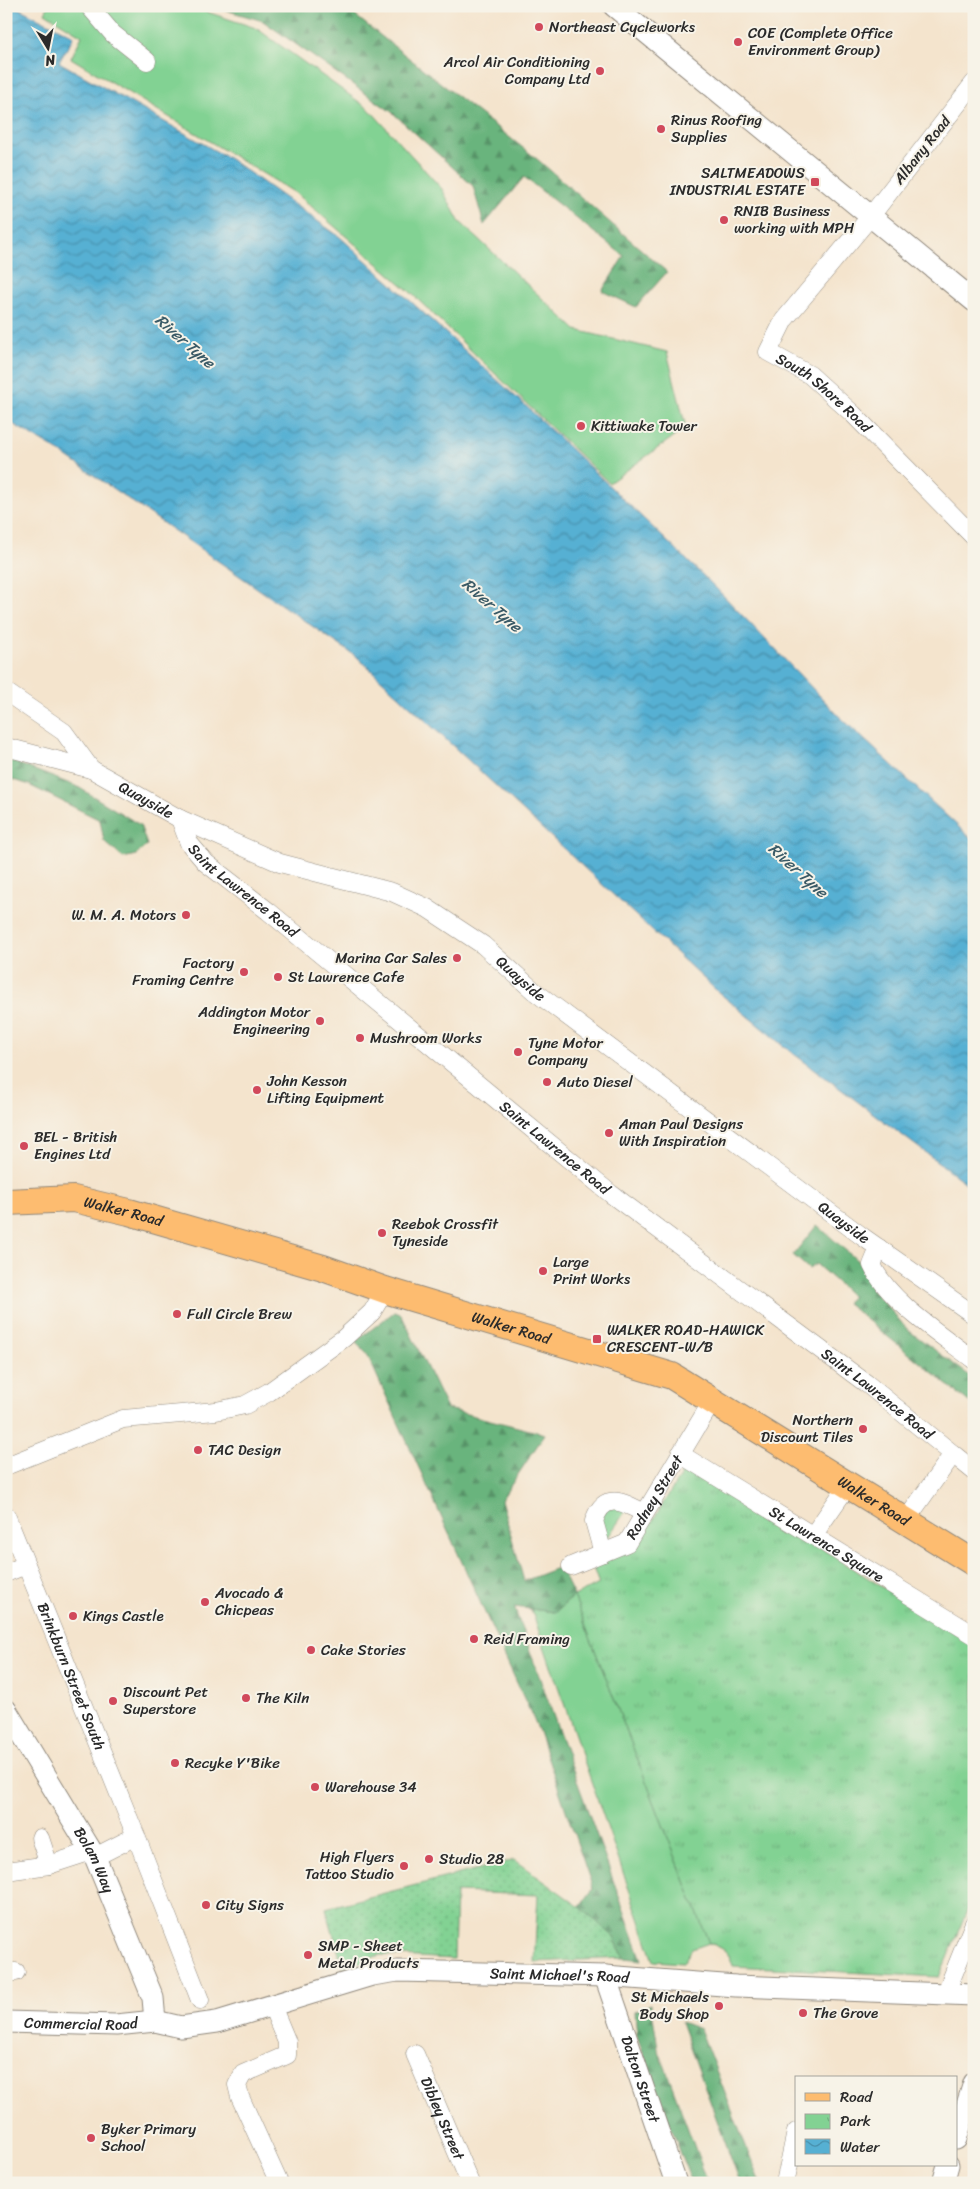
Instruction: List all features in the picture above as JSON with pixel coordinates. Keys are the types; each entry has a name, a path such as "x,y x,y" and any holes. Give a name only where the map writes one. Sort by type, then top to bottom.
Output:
{"main road":[{"name":"Walker Road","path":"6,1202 74,1199 129,1212 323,1268 385,1290 672,1376 974,1563"}],"street":[{"path":"89,6 114,34 147,61"},
{"path":"614,6 974,301"},
{"name":"Albany Road","path":"870,217 974,83"},
{"name":"South Shore Road","path":"870,217 784,320 768,352 810,375 853,414 974,537"},
{"path":"6,692 64,732 91,769"},
{"name":"Quayside","path":"10,747 91,769 180,820 280,863 392,892 427,908 483,945 534,991 879,1248 974,1315"},
{"name":"Saint Lawrence Road","path":"180,820 189,844 206,863 268,911 611,1194 867,1384 974,1471"},
{"path":"879,1248 872,1265 875,1272 899,1300 974,1360"},
{"path":"6,1466 123,1419 216,1411 246,1406 269,1392 344,1338 372,1312 385,1290"},
{"name":"Rodney Street","path":"571,1566 627,1543 713,1400"},
{"name":"St Lawrence Square","path":"680,1454 814,1534 974,1635"},
{"path":"906,1520 952,1454"},
{"path":"814,1534 848,1485"},
{"path":"603,1553 594,1522 603,1506 613,1501 625,1502 644,1514"},
{"name":"Brinkburn Street South","path":"6,1516 136,1836 200,2000"},
{"path":"6,1573 26,1565"},
{"name":"Bolam Way","path":"6,1710 94,1854 153,1998 155,2021"},
{"path":"6,1871 49,1865 94,1854 136,1836"},
{"path":"40,1838 49,1865"},
{"path":"945,1995 974,1923"},
{"name":"Saint Michael's Road","path":"155,2021 181,2027 217,2022 372,1975 398,1971 604,1976 736,1986 974,1995"},
{"name":"Dalton Street","path":"604,1976 676,2183"},
{"path":"272,2006 287,2042 287,2055 243,2074 238,2085 240,2097 279,2183"},
{"name":"Commercial Road","path":"6,2022 116,2025 155,2021"},
{"name":"Dibley Street","path":"415,2054 470,2183"},
{"path":"958,2133 974,2083"},
{"path":"785,2183 795,2137"},
{"path":"943,2183 948,2166"}],"green space":[{"path":"48,6 189,6 256,28 369,109 442,189 459,221 576,330 667,352 686,428 609,483 408,290 297,194 71,58 82,36 45,13"},
{"path":"212,6 343,6 537,159 667,272 636,307 602,291 624,256 524,177 484,225 473,186 393,113 263,21"},
{"path":"6,759 78,787 140,825 147,845 136,855 123,858 104,841 100,820 27,784 6,778"},
{"path":"817,1225 860,1263 873,1290 908,1330 974,1379 974,1406 846,1303 852,1296 816,1264 809,1269 793,1255"},
{"path":"394,1312 401,1314 447,1409 545,1434 501,1500 524,1581 560,1567 574,1596 555,1612 514,1607 642,1960 624,1958 613,1936 580,1907 593,1889 538,1729 367,1354 355,1342"},
{"path":"688,1464 974,1645 974,1894 939,1977 733,1966 730,1957 725,1951 709,1943 574,1596 599,1584 592,1565 637,1545"},
{"path":"608,1507 627,1509 606,1540 598,1520"},
{"path":"574,1596 709,1943 692,1949 683,1963 654,1961 531,1609 555,1612"},
{"path":"514,1860 580,1907 613,1936 624,1958 534,1962 538,1895 456,1892 454,1959 380,1955 343,1968 326,1908"},
{"path":"651,2004 658,2048 708,2183 692,2183 637,2036 635,2011"},
{"path":"681,2022 700,2029 760,2183 740,2183"}],"water":[{"name":"River Tyne","path":"6,6 14,6 74,36 59,62 230,159 340,237 527,407 715,587 839,716 974,841 974,1189 786,1048 717,991 357,657 60,452 6,420"}],"place":[{"name":"Northeast Cycleworks","path":"539,27"},
{"name":"COE (Complete Office Environment Group)","path":"738,42"},
{"name":"Arcol Air Conditioning Company Ltd","path":"600,71"},
{"name":"Rinus Roofing Supplies","path":"661,129"},
{"name":"SALTMEADOWS INDUSTRIAL ESTATE","path":"815,182"},
{"name":"RNIB Business working with MPH","path":"724,220"},
{"name":"Kittiwake Tower","path":"581,426"},
{"name":"W. M. A. Motors","path":"186,915"},
{"name":"Marina Car Sales","path":"457,958"},
{"name":"Factory Framing Centre","path":"244,972"},
{"name":"St Lawrence Cafe","path":"278,977"},
{"name":"Addington Motor Engineering","path":"320,1021"},
{"name":"Mushroom Works","path":"360,1038"},
{"name":"Tyne Motor Company","path":"518,1052"},
{"name":"Auto Diesel","path":"547,1082"},
{"name":"John Kesson Lifting Equipment","path":"257,1090"},
{"name":"Aman Paul Designs With Inspiration","path":"609,1133"},
{"name":"BEL - British Engines Ltd","path":"24,1146"},
{"name":"Reebok Crossfit Tyneside","path":"382,1233"},
{"name":"Large Print Works","path":"543,1271"},
{"name":"Full Circle Brew","path":"177,1314"},
{"name":"WALKER ROAD-HAWICK CRESCENT-W/B","path":"597,1339"},
{"name":"Northern Discount Tiles","path":"863,1429"},
{"name":"TAC Design","path":"198,1450"},
{"name":"Avocado & Chicpeas","path":"205,1602"},
{"name":"Kings Castle","path":"73,1616"},
{"name":"Reid Framing","path":"474,1639"},
{"name":"Cake Stories","path":"311,1650"},
{"name":"The Kiln","path":"246,1698"},
{"name":"Discount Pet Superstore","path":"113,1701"},
{"name":"Recyke Y'Bike","path":"175,1763"},
{"name":"Warehouse 34","path":"315,1787"},
{"name":"Studio 28","path":"429,1859"},
{"name":"High Flyers Tattoo Studio","path":"404,1866"},
{"name":"City Signs","path":"206,1905"},
{"name":"SMP - Sheet Metal Products","path":"308,1955"},
{"name":"St Michaels Body Shop","path":"719,2006"},
{"name":"The Grove","path":"803,2013"},
{"name":"Byker Primary School","path":"91,2138"}]}
